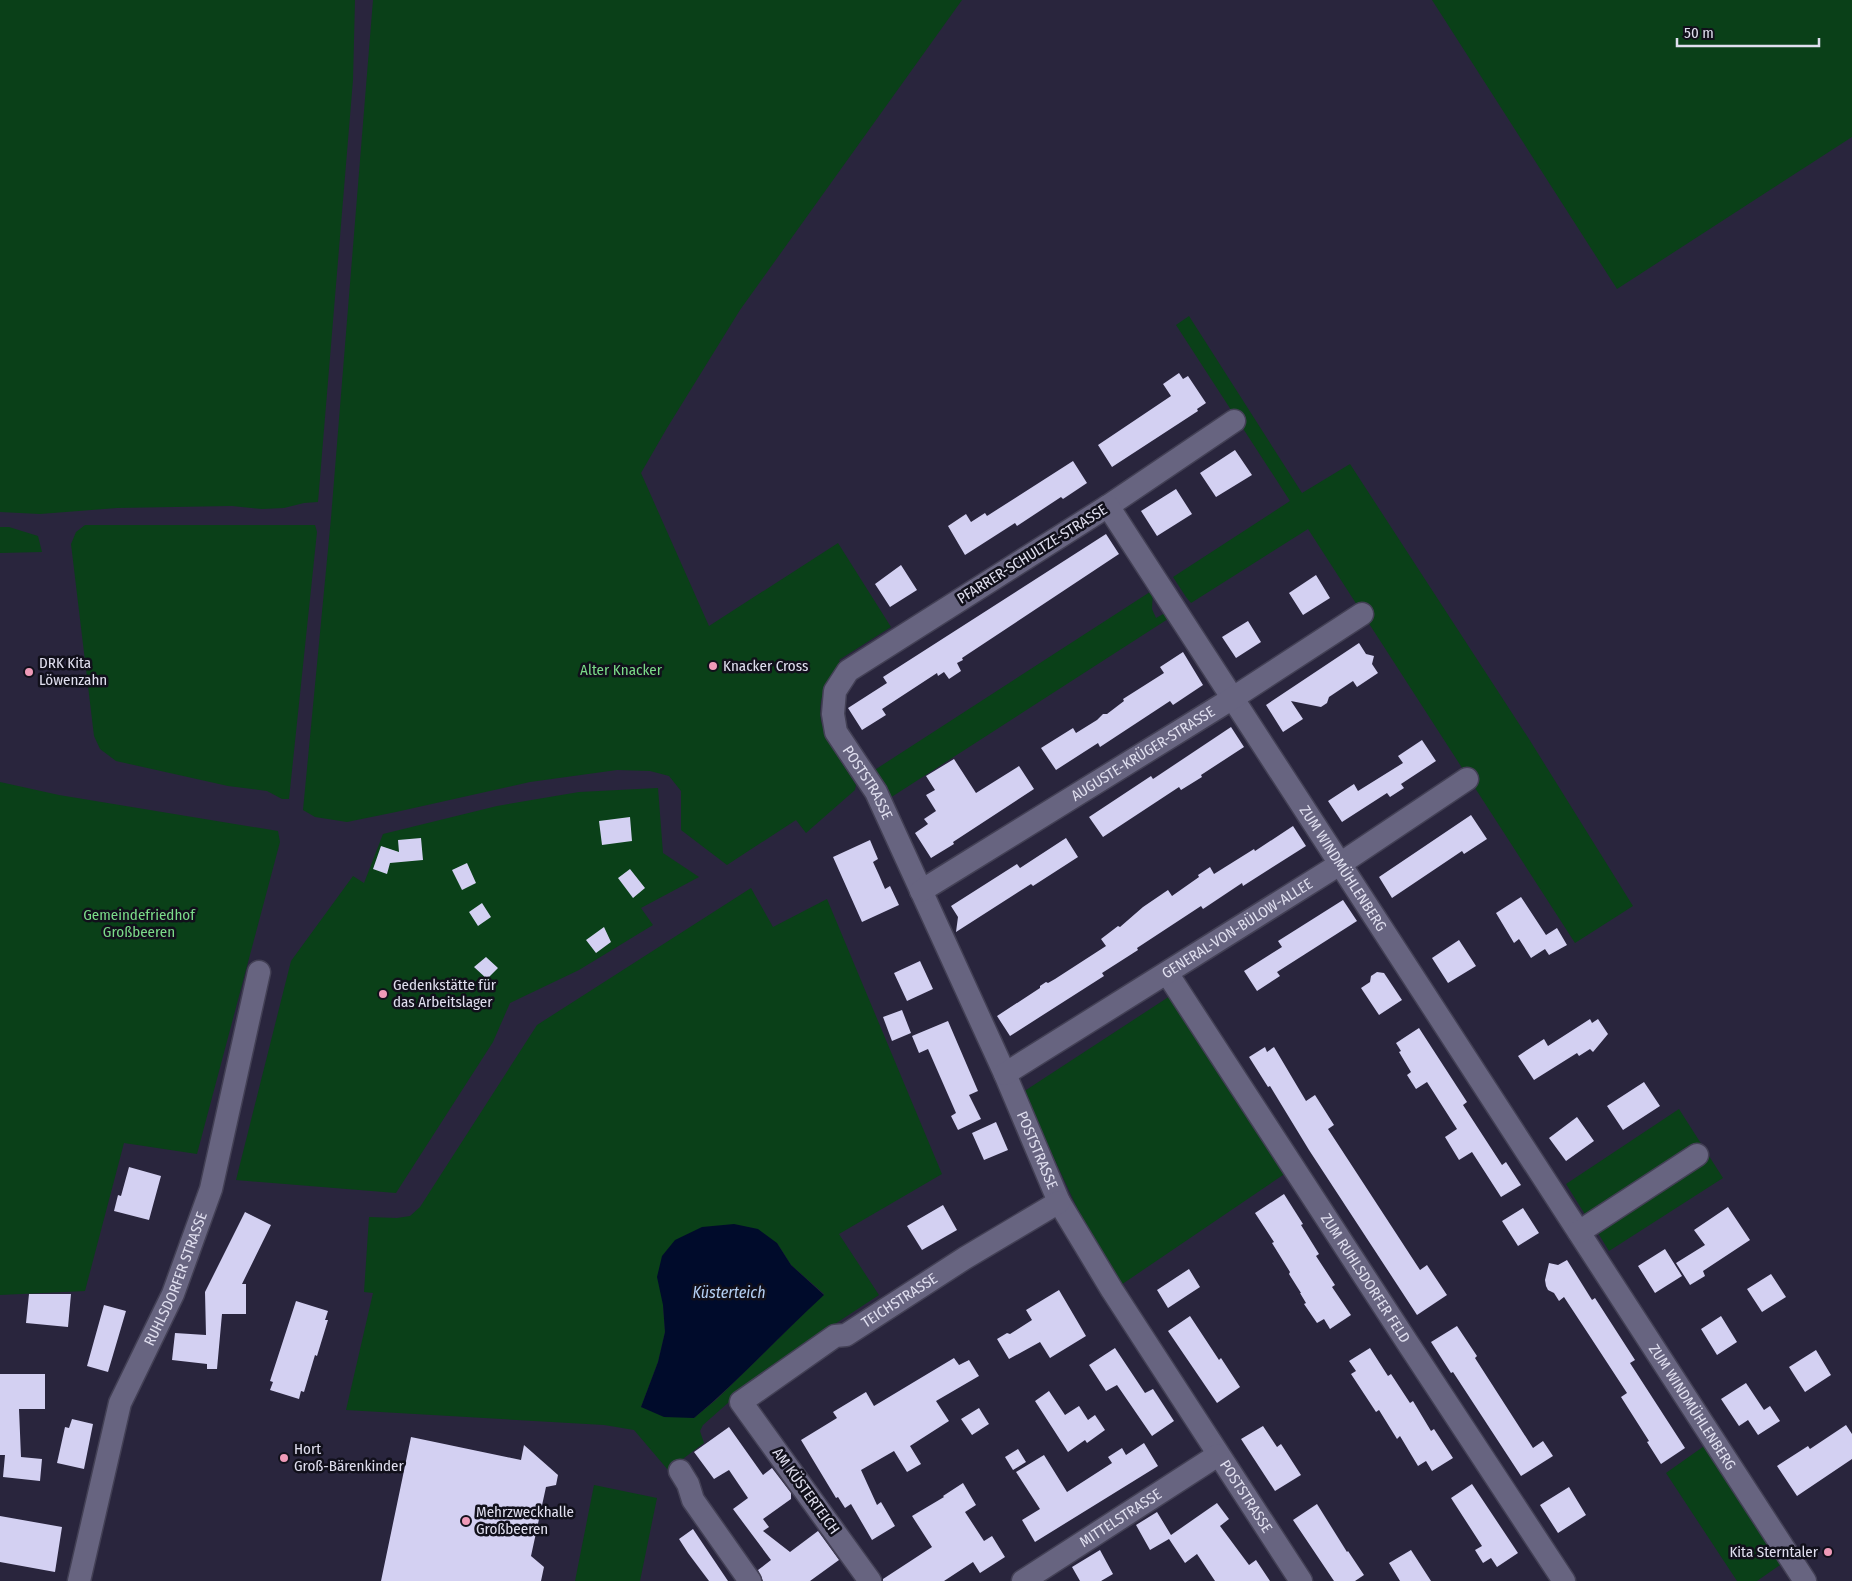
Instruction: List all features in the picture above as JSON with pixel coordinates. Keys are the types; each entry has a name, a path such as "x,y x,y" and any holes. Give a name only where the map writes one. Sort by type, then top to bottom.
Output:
{"street":[{"name":"PFARRER-SCHULTZE-STRASSE","path":"835,691 848,671 1108,506 1234,421"},
{"name":"ZUM WINDMÜHLENBERG","path":"1108,506 1805,1581"},
{"name":"AUGUSTE-KRÜGER-STRASSE","path":"921,891 1233,698 1362,614"},
{"name":"POSTSTRASSE","path":"835,691 833,714 836,732 876,792 1005,1074 1059,1202 1112,1290 1301,1581"},
{"name":"GENERAL-VON-BÜLOW-ALLEE","path":"1005,1074 1340,864 1467,779"},
{"name":"RUHLSDORFER STRASSE","path":"79,1581 120,1403 173,1294 211,1190 259,972"},
{"name":"ZUM RUHLSDORFER FELD","path":"1167,973 1396,1327 1564,1581"},
{"path":"1579,1232 1697,1155"},
{"name":"TEICHSTRASSE","path":"741,1402 835,1336 846,1334 965,1258 1059,1202"},
{"name":"AM KÜSTERTEICH","path":"741,1402 870,1581"},
{"name":"MITTELSTRASSE","path":"1023,1581 1218,1455"},
{"path":"680,1470 688,1484 693,1500 750,1581"}],"green space":[{"path":"0,0 355,0 353,80 318,502 284,508 262,509 232,506 117,508 40,514 0,512"},
{"name":"Alter Knacker","path":"373,0 962,0 740,310 641,473 709,626 838,543 891,627 839,660 841,665 830,677 826,685 820,711 823,728 833,749 856,785 855,790 806,833 796,820 727,865 681,830 681,791 669,776 650,771 617,770 530,782 347,822 315,817 303,810 331,518"},
{"path":"1432,0 1852,0 1852,137 1617,289"},
{"path":"1189,316 1302,493 1350,464 1529,739 1633,906 1575,943 1308,529 1191,603 1186,597 1173,577 1290,501 1176,325"},
{"path":"85,525 315,525 317,532 289,799 282,799 267,791 228,786 116,761 100,749 94,736 71,544 76,532"},
{"path":"0,527 9,527 38,536 42,552 0,553"},
{"path":"1153,590 1152,609 1156,618 1165,613 1171,617 890,798 873,771"},
{"name":"Gemeindefriedhof Großbeeren","path":"0,782 59,795 278,831 280,842 197,1154 124,1143 85,1291 0,1295"},
{"path":"658,788 663,853 699,877 641,908 653,925 579,970 510,1003 493,1042 396,1193 236,1180 291,961 353,876 364,883 383,834 497,806 579,792"},
{"path":"751,888 773,927 827,899 942,1174 839,1234 879,1295 765,1370 703,1425 700,1431 704,1443 668,1470 634,1430 604,1425 346,1410 373,1293 364,1292 369,1217 397,1218 410,1216 420,1207 537,1025","holes":["777,1243 791,1265 824,1294 717,1399 694,1418 641,1407 658,1362 665,1332 663,1305"]},
{"path":"1170,996 1286,1173 1115,1289 1023,1092"},
{"path":"1679,1109 1723,1178 1609,1251 1598,1233 1704,1164 1695,1147 1586,1216 1566,1184"},
{"path":"1707,1444 1783,1563 1757,1581 1737,1581 1666,1473"},
{"path":"594,1485 657,1498 640,1581 575,1581"}],"water":[{"name":"Küsterteich","path":"734,1224 758,1229 777,1243 791,1265 824,1295 728,1388 694,1418 664,1417 641,1407 658,1362 665,1332 663,1305 657,1277 662,1256 675,1240 702,1227"}],"building":[{"path":"1179,373 1183,379 1188,376 1206,403 1197,409 1198,411 1112,467 1098,445 1171,396 1163,384"},
{"path":"1235,450 1252,475 1216,497 1200,473"},
{"path":"1073,461 1087,483 1063,499 1061,497 1017,526 1015,523 965,555 948,526 966,514 971,522 985,513 987,516"},
{"path":"1176,489 1192,514 1157,536 1141,511"},
{"path":"1106,534 1119,554 962,658 963,660 957,663 961,671 949,679 944,672 938,676 937,673 882,709 886,715 862,730 848,708 887,683 883,677"},
{"path":"901,565 917,590 890,607 875,584"},
{"path":"1316,575 1330,598 1303,615 1289,593"},
{"path":"1248,621 1261,642 1236,658 1222,637"},
{"path":"1359,643 1366,654 1374,656 1372,664 1378,673 1357,687 1353,681 1329,697 1327,703 1321,707 1291,701 1303,719 1283,732 1266,705"},
{"path":"1183,652 1203,685 1173,705 1170,701 1100,747 1098,743 1056,770 1041,748 1073,728 1076,733 1103,714 1107,714 1124,701 1123,699 1164,673 1160,667"},
{"path":"1231,727 1244,747 1201,775 1202,777 1181,790 1179,787 1103,837 1089,817 1151,776 1153,779"},
{"path":"1422,740 1436,761 1401,784 1404,788 1390,797 1387,793 1342,822 1328,801 1354,784 1358,791 1403,763 1398,756"},
{"path":"954,759 976,793 1019,766 1034,789 931,858 915,833 928,824 924,819 936,811 926,795 935,790 926,776"},
{"path":"1471,815 1487,839 1464,854 1462,851 1392,898 1379,877"},
{"path":"630,817 632,841 602,845 599,821"},
{"path":"1293,826 1306,846 1243,886 1242,883 1203,909 1201,906 1102,973 1104,976 1010,1036 997,1016 1040,988 1046,982 1048,983 1055,979 1106,946 1101,939 1118,926 1120,927 1143,907 1168,890 1172,896 1210,867 1214,874 1254,849 1255,851"},
{"path":"421,838 423,860 390,863 387,874 373,869 381,846 399,852 398,840"},
{"path":"1066,838 1078,857 1033,886 1031,884 956,932 958,917 951,906 1017,864 1020,868"},
{"path":"870,840 878,859 873,862 885,889 890,886 899,905 862,922 833,857"},
{"path":"467,863 476,883 462,890 452,870"},
{"path":"630,869 645,888 633,898 618,878"},
{"path":"1521,897 1546,935 1557,928 1567,945 1549,955 1545,949 1531,958 1519,939 1514,943 1496,913"},
{"path":"1343,900 1357,921 1277,972 1280,976 1257,991 1244,971 1282,947 1278,941"},
{"path":"482,903 491,917 478,926 469,912"},
{"path":"604,927 611,942 596,953 586,940"},
{"path":"1459,940 1476,966 1448,983 1432,958"},
{"path":"486,957 498,968 487,979 474,967"},
{"path":"920,961 933,989 907,1001 894,973"},
{"path":"1377,972 1384,973 1402,1000 1379,1015 1361,988 1370,982 1371,976"},
{"path":"902,1010 911,1033 892,1041 883,1017"},
{"path":"1590,1019 1592,1023 1598,1019 1608,1034 1593,1052 1590,1049 1579,1056 1577,1053 1534,1080 1518,1056 1544,1039 1548,1046"},
{"path":"948,1021 978,1091 969,1095 981,1119 958,1130 951,1116 956,1113 928,1049 919,1053 912,1036"},
{"path":"1419,1028 1467,1102 1463,1105 1502,1165 1506,1162 1521,1185 1501,1197 1472,1152 1459,1160 1445,1137 1457,1129 1427,1082 1416,1089 1407,1075 1411,1072 1396,1043"},
{"path":"1265,1047 1267,1052 1274,1047 1306,1101 1315,1095 1334,1125 1328,1129 1420,1270 1427,1265 1447,1295 1417,1315 1309,1150 1270,1086 1268,1087 1249,1057"},
{"path":"1644,1082 1660,1106 1623,1130 1607,1106"},
{"path":"1577,1117 1594,1141 1566,1161 1549,1138"},
{"path":"996,1122 1008,1150 984,1160 972,1133"},
{"path":"129,1167 161,1176 149,1220 114,1211 118,1195 121,1196"},
{"path":"1284,1194 1319,1254 1316,1256 1335,1285 1332,1287 1351,1315 1330,1329 1324,1319 1317,1323 1304,1304 1306,1303 1289,1274 1290,1272 1272,1243 1274,1242 1255,1213"},
{"path":"943,1205 957,1230 922,1250 907,1226"},
{"path":"1728,1207 1750,1240 1703,1271 1705,1276 1690,1285 1676,1263 1705,1245 1694,1230"},
{"path":"1523,1208 1539,1233 1518,1246 1502,1221"},
{"path":"245,1212 271,1225 242,1284 246,1284 246,1314 222,1314 217,1369 207,1369 207,1364 172,1360 175,1333 206,1335 205,1292"},
{"path":"1665,1249 1682,1276 1655,1293 1638,1266"},
{"path":"1567,1260 1592,1300 1595,1298 1635,1360 1630,1363 1685,1448 1661,1464 1621,1397 1627,1393 1564,1297 1559,1301 1546,1286 1545,1280 1549,1263 1558,1265"},
{"path":"1189,1269 1200,1287 1168,1308 1157,1290"},
{"path":"1771,1274 1786,1297 1762,1312 1747,1289"},
{"path":"1059,1290 1086,1336 1050,1358 1040,1342 1009,1359 997,1339 1007,1333 1010,1334 1032,1320 1026,1310"},
{"path":"29,1294 71,1294 68,1327 26,1323"},
{"path":"296,1301 328,1311 325,1320 328,1320 317,1356 315,1355 304,1392 301,1391 299,1399 270,1390 273,1382 270,1381"},
{"path":"104,1305 126,1311 108,1372 87,1366"},
{"path":"1190,1316 1219,1360 1221,1358 1240,1387 1217,1403 1168,1331"},
{"path":"1721,1316 1737,1342 1717,1355 1701,1329"},
{"path":"1457,1326 1477,1356 1475,1358 1533,1448 1543,1441 1553,1456 1521,1476 1453,1372 1451,1373 1431,1342"},
{"path":"1115,1348 1145,1393 1153,1389 1174,1421 1152,1436 1117,1385 1106,1391 1089,1365"},
{"path":"1370,1348 1388,1376 1391,1374 1410,1403 1413,1401 1431,1431 1434,1429 1453,1458 1432,1471 1426,1461 1418,1466 1400,1436 1397,1439 1379,1410 1376,1412 1351,1374 1356,1371 1349,1361"},
{"path":"1816,1350 1831,1375 1805,1392 1789,1367"},
{"path":"954,1358 959,1365 969,1360 979,1376 936,1401 949,1421 910,1446 921,1464 907,1472 894,1451 861,1470 877,1505 881,1502 895,1526 872,1540 851,1504 845,1508 838,1497 836,1498 801,1440 837,1418 833,1412 866,1392 874,1406"},
{"path":"0,1374 45,1374 45,1409 19,1409 21,1457 42,1459 40,1481 3,1477 5,1455 0,1455"},
{"path":"1746,1383 1764,1410 1770,1406 1780,1421 1758,1435 1748,1420 1739,1426 1721,1399"},
{"path":"1049,1391 1065,1415 1079,1406 1088,1420 1095,1415 1105,1430 1087,1443 1085,1440 1068,1452 1035,1401"},
{"path":"979,1408 989,1424 972,1435 961,1419"},
{"path":"72,1419 93,1424 84,1469 57,1463 65,1427 69,1428"},
{"path":"1846,1425 1852,1434 1852,1459 1797,1496 1777,1466 1808,1446 1810,1449"},
{"path":"1263,1426 1277,1447 1281,1444 1301,1475 1275,1491 1241,1439"},
{"path":"729,1427 763,1475 772,1468 791,1493 791,1499 763,1519 769,1527 763,1531 790,1552 818,1531 839,1560 810,1581 763,1581 758,1570 771,1560 733,1509 748,1498 729,1470 714,1479 694,1452"},
{"name":"Mehrzweckhalle Großbeeren","path":"411,1437 521,1460 524,1445 558,1475 556,1485 546,1487 531,1556 544,1567 541,1581 381,1581"},
{"path":"1144,1443 1158,1466 1035,1542 1022,1520 1040,1509 1016,1472 1044,1455 1067,1492 1112,1463 1108,1457 1122,1448 1126,1455"},
{"path":"1018,1449 1026,1462 1013,1470 1005,1457"},
{"path":"963,1483 976,1505 965,1512 984,1541 992,1536 1005,1557 980,1573 973,1562 944,1581 883,1581 883,1579 932,1547 912,1516"},
{"path":"1472,1484 1518,1553 1497,1567 1491,1558 1483,1563 1475,1550 1482,1546 1451,1498"},
{"path":"1569,1487 1586,1515 1558,1533 1540,1505"},
{"path":"1217,1503 1229,1519 1220,1526 1249,1565 1256,1560 1270,1581 1215,1581 1197,1554 1185,1563 1169,1539 1150,1550 1136,1525 1157,1512 1171,1535"},
{"path":"1317,1504 1364,1575 1355,1581 1334,1581 1293,1520"},
{"path":"0,1516 62,1527 55,1572 0,1562"},
{"path":"693,1529 728,1581 709,1581 688,1553 679,1539"},
{"path":"1100,1550 1113,1574 1101,1581 1080,1581 1072,1567"},
{"path":"1411,1550 1431,1581 1400,1581 1389,1563"}],"place":[{"name":"Knacker Cross","path":"713,666"},
{"name":"DRK Kita Löwenzahn","path":"29,672"},
{"name":"Gedenkstätte für das Arbeitslager","path":"383,994"},
{"name":"Hort Groß-Bärenkinder","path":"284,1458"},
{"name":"Mehrzweckhalle Großbeeren","path":"466,1521"},
{"name":"Kita Sterntaler","path":"1828,1552"}]}
